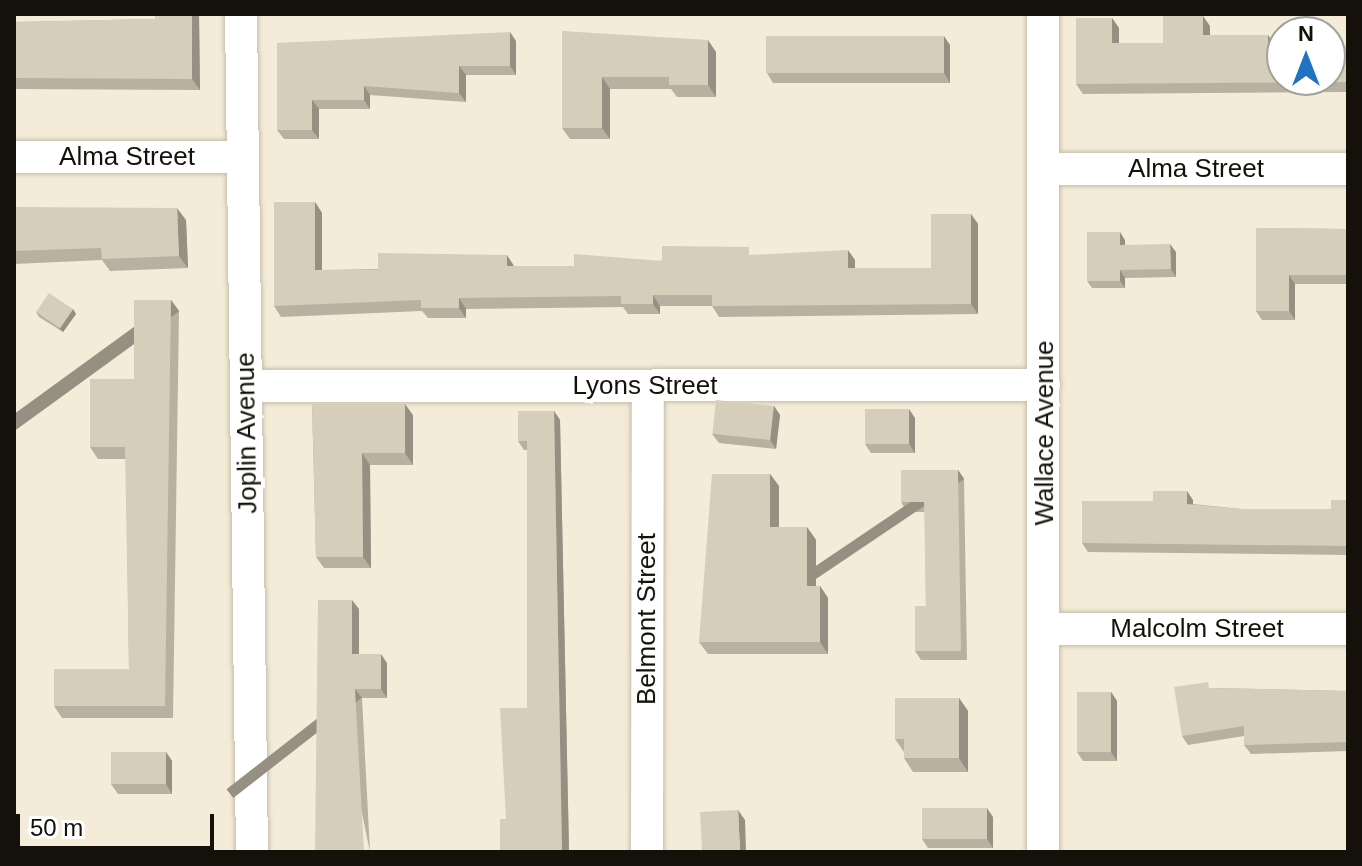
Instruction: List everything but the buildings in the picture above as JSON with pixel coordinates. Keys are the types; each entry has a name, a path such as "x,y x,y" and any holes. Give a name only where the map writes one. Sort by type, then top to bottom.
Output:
{"street":[{"name":"Joplin Avenue","path":"241,14 252,852"},
{"name":"Wallace Avenue","path":"1043,14 1046,629 1043,852"},
{"name":"Alma Street","path":"14,157 241,157"},
{"name":"Alma Street","path":"1043,169 1348,169"},
{"name":"Lyons Street","path":"246,386 1044,385"},
{"name":"Belmont Street","path":"647,852 648,387"},
{"name":"Malcolm Street","path":"1046,629 1348,629"}]}
